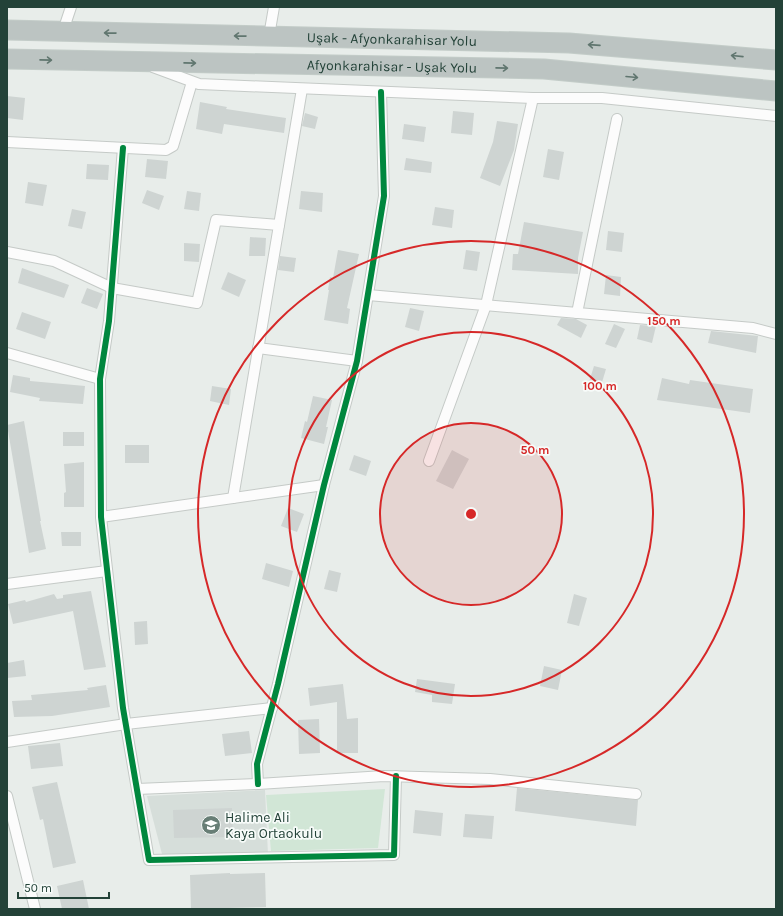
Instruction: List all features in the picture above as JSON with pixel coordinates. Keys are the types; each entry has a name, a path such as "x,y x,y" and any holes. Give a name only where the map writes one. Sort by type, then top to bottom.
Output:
{"highway":[{"name":"Uşak - Afyonkarahisar Yolu","path":"7,30 569,43 776,60"},
{"name":"Afyonkarahisar - Uşak Yolu","path":"7,59 544,69 776,91"}],"street":[{"path":"63,32 71,7"},
{"path":"269,36 274,7"},
{"path":"140,62 199,84 533,98 602,98 776,116"},
{"path":"7,142 166,150 173,146 192,82"},
{"path":"233,498 302,89"},
{"path":"258,784 257,764 272,708 324,484 357,361 384,196 381,92"},
{"path":"429,460 486,305 533,98"},
{"path":"577,313 617,119"},
{"path":"123,148 109,321 100,379 101,516 126,724 149,860 394,856 396,776"},
{"path":"7,252 54,261 112,288 197,303 216,220 279,225"},
{"path":"368,295 753,328 776,334"},
{"path":"258,348 357,361"},
{"path":"7,352 100,379"},
{"path":"101,516 324,484"},
{"path":"8,581 107,571"},
{"path":"7,742 126,724 272,708"},
{"path":"137,789 396,776 490,779 636,794"},
{"path":"7,796 35,909"}],"shaded area":[{"name":"Halime Ali Kaya Ortaokulu","path":"265,790 268,855 162,854 147,796"}],"green space":[{"path":"385,789 378,848 271,851 266,795"}],"building":[{"path":"7,96 25,98 23,120 7,118"},
{"path":"200,102 227,107 226,109 286,118 284,133 224,124 222,134 196,129"},
{"path":"453,111 474,113 472,135 451,133"},
{"path":"305,113 318,117 315,129 302,126"},
{"path":"497,121 518,124 514,150 500,186 480,178 493,142"},
{"path":"404,124 426,127 424,142 402,139"},
{"path":"548,149 564,152 559,180 543,177"},
{"path":"406,158 432,162 431,173 404,170"},
{"path":"147,159 168,161 166,179 145,177"},
{"path":"87,164 109,165 108,180 86,179"},
{"path":"28,182 47,185 43,206 25,203"},
{"path":"147,190 164,196 159,210 142,203"},
{"path":"187,191 201,193 199,211 184,209"},
{"path":"301,191 323,193 322,212 299,209"},
{"path":"435,207 454,210 452,228 432,225"},
{"path":"72,209 86,212 82,229 68,226"},
{"path":"524,222 583,232 578,258 578,274 512,270 513,254 518,254"},
{"path":"608,231 624,233 622,252 606,250"},
{"path":"250,237 266,238 265,256 249,256"},
{"path":"184,243 200,244 199,262 184,261"},
{"path":"338,250 359,254 347,308 350,309 348,324 324,320 330,277 333,278"},
{"path":"466,250 480,252 477,271 463,269"},
{"path":"280,256 296,258 294,272 278,270"},
{"path":"22,268 69,285 64,298 18,283"},
{"path":"228,272 246,280 239,297 221,289"},
{"path":"606,275 621,277 620,296 604,294"},
{"path":"87,288 103,294 97,309 81,303"},
{"path":"410,308 424,311 419,331 405,327"},
{"path":"22,312 51,322 45,339 16,329"},
{"path":"561,318 576,319 587,325 581,338 557,325"},
{"path":"614,324 625,329 616,348 605,344"},
{"path":"640,325 656,326 652,343 637,339"},
{"path":"711,331 758,336 756,353 708,343"},
{"path":"594,366 606,369 600,389 588,385"},
{"path":"13,375 30,378 30,381 85,386 83,404 39,401 40,398 10,392"},
{"path":"662,378 689,384 690,380 753,389 750,413 657,400"},
{"path":"212,386 231,389 229,405 210,401"},
{"path":"313,396 332,400 324,444 301,438 305,421 307,422"},
{"path":"24,421 46,549 29,553 7,425"},
{"path":"63,432 84,432 84,446 63,446"},
{"path":"125,445 149,445 149,463 125,463"},
{"path":"452,450 469,459 453,489 436,481"},
{"path":"354,455 371,461 366,476 349,470"},
{"path":"84,462 84,507 64,507 64,493 66,492 64,464"},
{"path":"288,508 304,514 297,532 281,526"},
{"path":"61,532 81,532 81,546 62,546"},
{"path":"266,563 293,571 289,587 262,579"},
{"path":"329,570 341,573 337,592 324,589"},
{"path":"91,591 106,667 84,670 73,611 13,624 8,604 25,600 26,602 54,594 57,599 63,598 63,595"},
{"path":"574,594 587,598 579,626 567,623"},
{"path":"147,621 148,644 135,645 134,622"},
{"path":"24,660 26,676 7,678 7,663"},
{"path":"544,666 562,670 558,690 540,686"},
{"path":"417,679 455,684 452,704 432,702 432,695 415,692"},
{"path":"343,684 347,719 358,718 358,753 337,753 337,702 310,706 308,688"},
{"path":"106,685 110,707 52,716 14,717 12,701 32,700 31,695 88,690 87,688"},
{"path":"319,719 320,753 299,754 298,720"},
{"path":"249,731 252,753 225,756 222,734"},
{"path":"60,743 63,766 31,769 28,746"},
{"path":"57,782 76,863 53,868 43,819 40,820 32,787"},
{"path":"517,788 638,800 636,826 515,811"},
{"path":"232,808 233,837 174,838 173,810"},
{"path":"415,810 443,813 441,836 413,833"},
{"path":"465,814 494,816 492,839 463,837"},
{"path":"265,873 266,907 191,909 190,875"},
{"path":"83,880 89,909 62,909 57,886"}],"cycle path":[{"path":"258,784 257,764 278,684 324,485 357,361 384,196 381,92"},
{"path":"123,148 109,321 100,379 101,517 123,708 149,860 394,855 396,776"}],"place":[{"name":"Halime Ali Kaya Ortaokulu","path":"211,825"}]}
